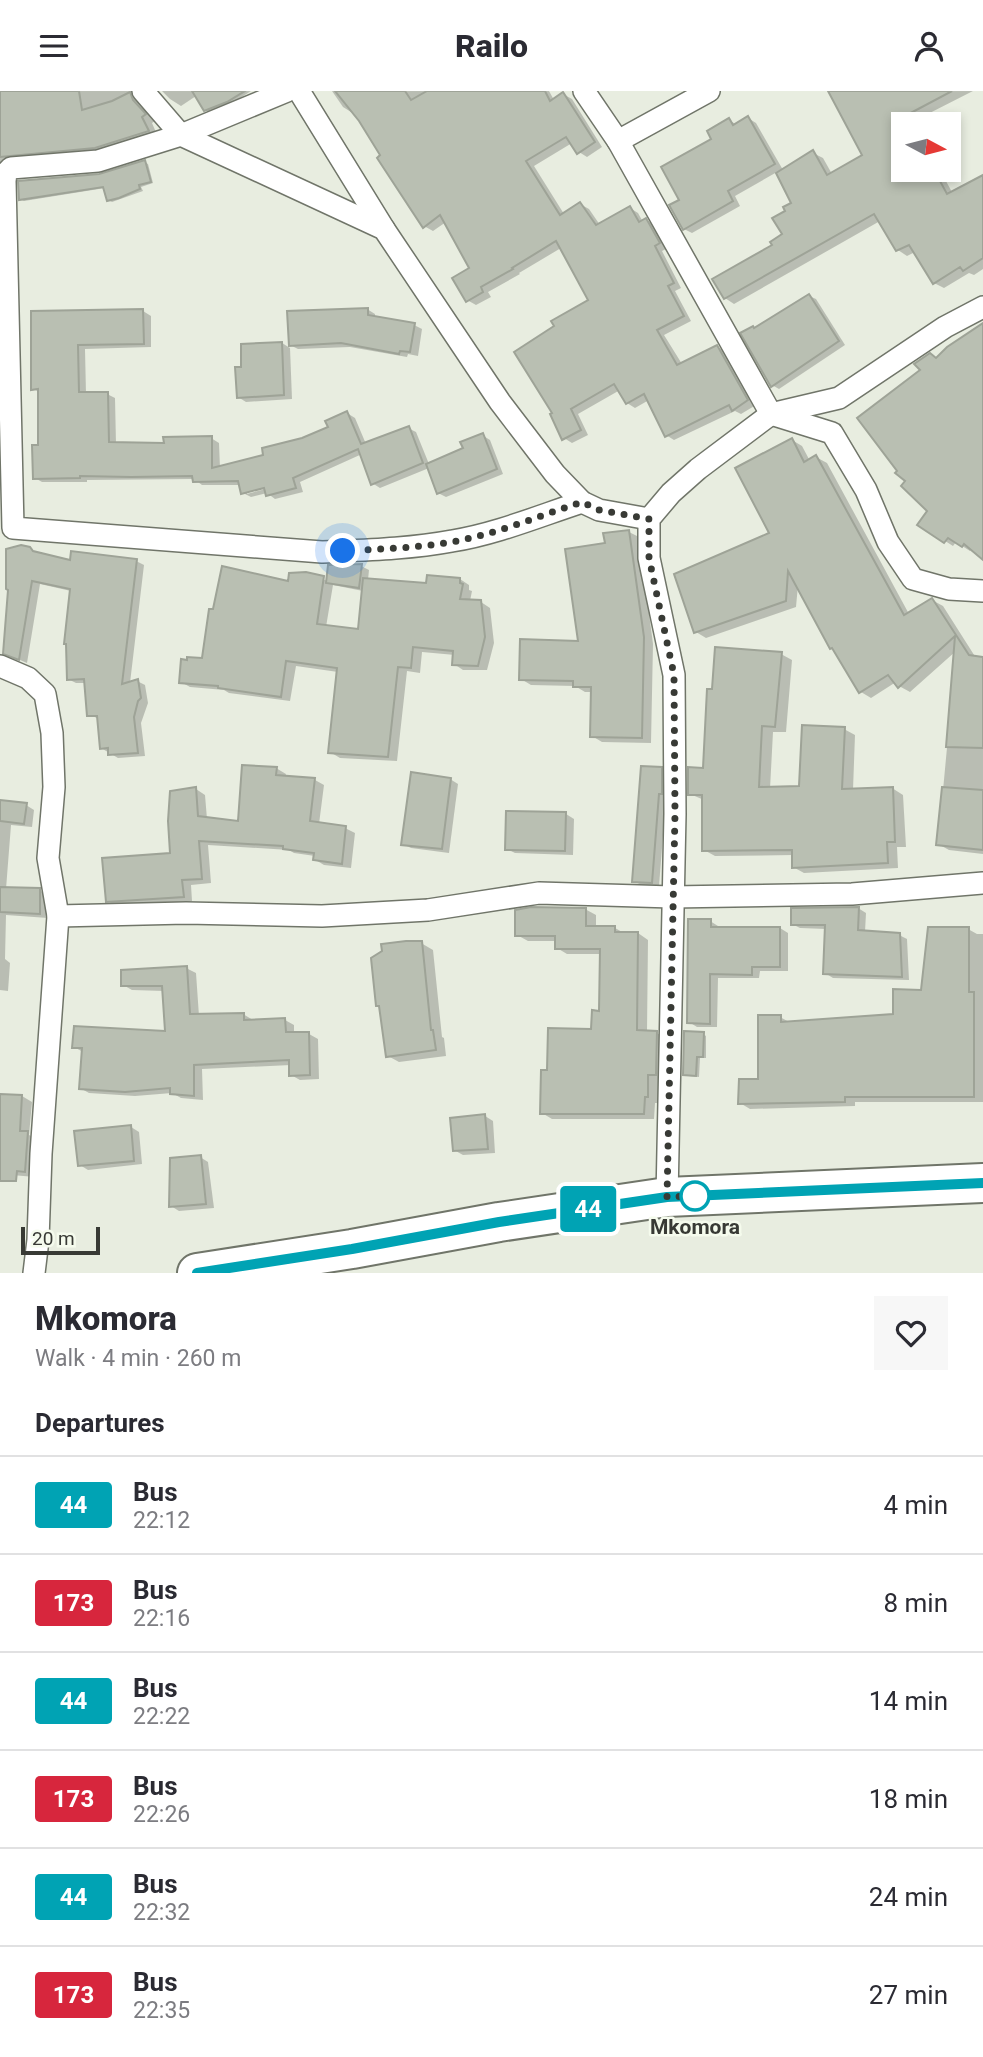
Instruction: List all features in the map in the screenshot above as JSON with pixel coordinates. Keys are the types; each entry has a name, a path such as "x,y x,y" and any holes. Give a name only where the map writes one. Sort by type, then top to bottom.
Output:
{"highway":[{"path":"197,1273 352,1249 499,1222 667,1197 983,1183"}],"street":[{"path":"143,91 181,135 384,229"},
{"path":"287,91 181,135 98,162 11,168 6,173 13,528 322,552 451,542 582,502"},
{"path":"299,91 384,229 500,402 540,456 582,502 599,510 649,519"},
{"path":"584,91 618,141 771,414 832,433 866,489 888,542 913,579 949,589 983,591"},
{"path":"618,141 709,91"},
{"path":"667,1197 675,814 674,675 649,558 649,519 671,493 698,469 771,414 839,398 945,327 983,307"},
{"path":"0,666 28,678 45,694 52,733 54,787 48,858 58,916 34,1273"},
{"path":"58,916 186,913 322,916 428,910 539,893 672,897 852,894 983,883"}],"building":[{"path":"0,91 79,91 82,110 112,101 130,92 133,100 146,114 142,117 149,131 95,148 0,157"},
{"path":"192,91 245,91 204,111"},
{"path":"335,91 405,91 411,100 427,91 545,91 550,101 563,92 595,142 577,154 566,137 526,161 560,215 580,202 596,225 630,206 639,222 646,218 660,243 655,246 674,283 668,286 684,316 657,330 677,365 717,345 748,400 732,411 729,405 665,437 644,394 626,404 614,384 571,409 581,430 562,440 550,414 552,413 514,352 554,326 551,321 588,300 556,241 481,287 483,292 466,302 452,278 469,268 440,215 423,228 377,158 380,155 359,121"},
{"path":"828,91 952,91 913,112 891,112 891,182 940,182 947,194 983,175 983,258 963,271 960,267 933,284 909,245 896,251 874,214 724,299 712,279 772,245 770,242 782,234 772,218 785,211 783,207 791,203 776,173 813,150 827,175 862,155"},
{"path":"748,116 775,164 728,191 733,201 683,230 669,205 679,200 661,167 711,139 707,131 729,118 733,125"},
{"path":"145,160 151,182 139,185 140,189 119,198 107,201 103,187 19,200 18,181 99,174"},
{"path":"809,294 839,341 771,387 740,333 753,326 754,328"},
{"path":"368,308 368,315 415,323 410,352 400,351 399,354 341,343 289,346 287,311"},
{"path":"143,309 144,344 78,345 79,392 108,392 109,442 164,443 163,437 212,436 212,468 263,455 262,448 302,438 328,427 325,421 347,411 361,444 409,426 423,463 371,485 358,449 293,478 296,488 266,496 264,488 241,494 238,481 193,482 192,476 80,476 33,479 32,445 38,445 38,389 31,390 31,311"},
{"path":"983,323 983,560 964,544 962,547 948,538 944,543 917,525 927,511 901,486 905,481 895,473 897,471 857,418 920,370 914,364 930,353 936,358 947,347"},
{"path":"282,342 284,395 237,398 235,367 241,367 241,344"},
{"path":"483,433 497,469 437,494 426,464 463,448 460,442"},
{"path":"792,438 804,462 816,455 904,615 932,598 969,655 983,657 983,748 946,747 955,636 898,688 888,675 859,693 832,648 830,649 788,571 786,601 694,633 674,574 769,533 735,468"},
{"path":"629,530 644,637 642,738 590,737 591,687 573,687 573,681 519,680 520,639 578,641 565,549 605,543 603,533"},
{"path":"21,545 30,547 33,551 70,560 71,551 137,559 122,684 138,679 141,698 134,717 138,753 108,755 108,748 100,749 97,716 87,716 84,679 67,680 64,644 70,589 32,581 19,660 3,654 8,590 6,549"},
{"path":"362,564 359,588 326,583 328,565"},
{"path":"222,566 288,581 289,573 306,572 324,576 317,624 358,629 363,578 426,583 427,575 460,578 460,583 463,584 460,599 481,600 485,637 478,666 452,665 453,651 413,647 411,668 398,667 388,757 328,753 337,668 286,661 281,697 218,686 179,683 181,659 202,658 209,609 213,609"},
{"path":"715,647 782,652 775,727 762,726 759,787 799,786 802,725 845,727 842,789 893,787 895,842 887,842 888,863 792,868 792,850 702,851 702,795 688,795 688,767 703,768 707,689 712,689"},
{"path":"242,765 277,767 276,775 315,778 310,821 346,826 342,864 313,860 314,853 283,849 283,846 199,841 202,879 182,880 184,897 106,902 102,858 170,853 170,791 196,787 198,816 238,821"},
{"path":"641,766 662,767 662,794 659,794 652,883 632,882"},
{"path":"411,772 451,778 442,849 401,845"},
{"path":"942,787 983,790 983,850 936,845"},
{"path":"0,800 27,803 24,824 0,821"},
{"path":"506,811 566,812 565,851 505,850"},
{"path":"0,887 40,888 40,914 0,912"},
{"path":"531,907 586,908 586,926 615,926 615,932 638,932 637,1030 657,1031 656,1075 648,1075 648,1097 645,1097 644,1114 540,1114 541,1070 547,1070 548,1028 591,1029 592,1010 599,1011 600,949 555,949 555,936 515,936 515,910"},
{"path":"859,907 858,930 900,933 902,977 823,974 825,925 791,925 791,908"},
{"path":"688,919 711,919 711,927 780,927 780,967 752,967 752,975 710,974 710,1024 687,1023"},
{"path":"928,927 969,927 969,992 974,992 974,1097 845,1097 845,1102 738,1104 739,1079 758,1079 758,1015 781,1015 781,1022 893,1014 893,989 921,990"},
{"path":"422,941 431,1030 436,1050 386,1057 379,1006 376,1006 371,958 382,951 381,944"},
{"path":"187,966 190,1014 244,1013 244,1020 285,1018 286,1032 309,1032 310,1075 289,1076 289,1060 194,1065 194,1096 170,1094 170,1088 125,1092 79,1089 82,1048 72,1048 74,1026 165,1031 162,986 121,986 121,970"},
{"path":"684,1031 704,1032 703,1057 697,1057 696,1076 683,1075"},
{"path":"0,1094 22,1095 20,1131 28,1131 25,1172 17,1171 16,1181 0,1181"},
{"path":"485,1114 488,1149 453,1151 450,1118"},
{"path":"131,1125 134,1161 78,1166 74,1131"},
{"path":"201,1155 206,1204 169,1207 170,1158"}],"bus line":[{"name":"44","path":"197,1273 352,1249 499,1222 667,1197 983,1183"}],"place":[{"name":"Mkomora","path":"695,1196"}],"route":[{"path":"343,551 451,542 582,502 599,510 649,519 649,558 674,675 675,814 667,1197 695,1196"}]}
